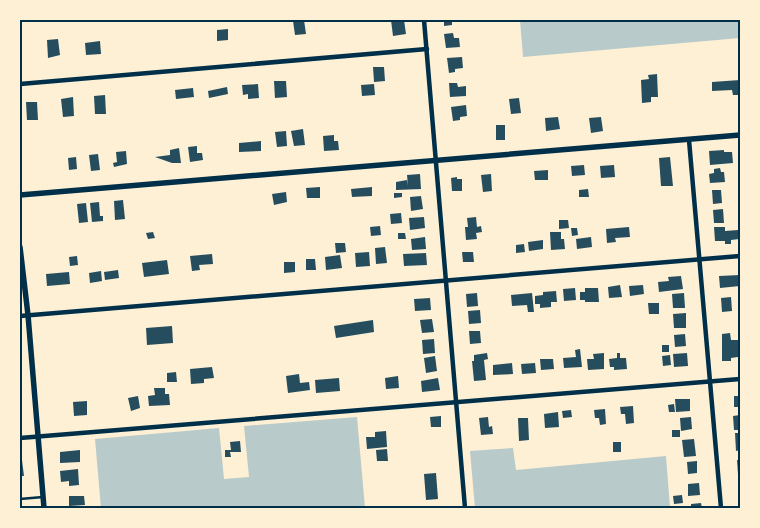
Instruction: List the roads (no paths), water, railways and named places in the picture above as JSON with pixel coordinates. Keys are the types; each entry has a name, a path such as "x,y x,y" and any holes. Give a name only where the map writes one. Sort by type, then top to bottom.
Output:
{"street":[{"path":"424,20 465,508"},
{"path":"20,84 427,49"},
{"path":"20,195 740,135"},
{"path":"689,140 721,508"},
{"path":"20,247 28,315 44,508"},
{"path":"20,316 740,256"},
{"path":"20,438 740,379"}],"lane":[{"path":"20,499 43,497"}]}
